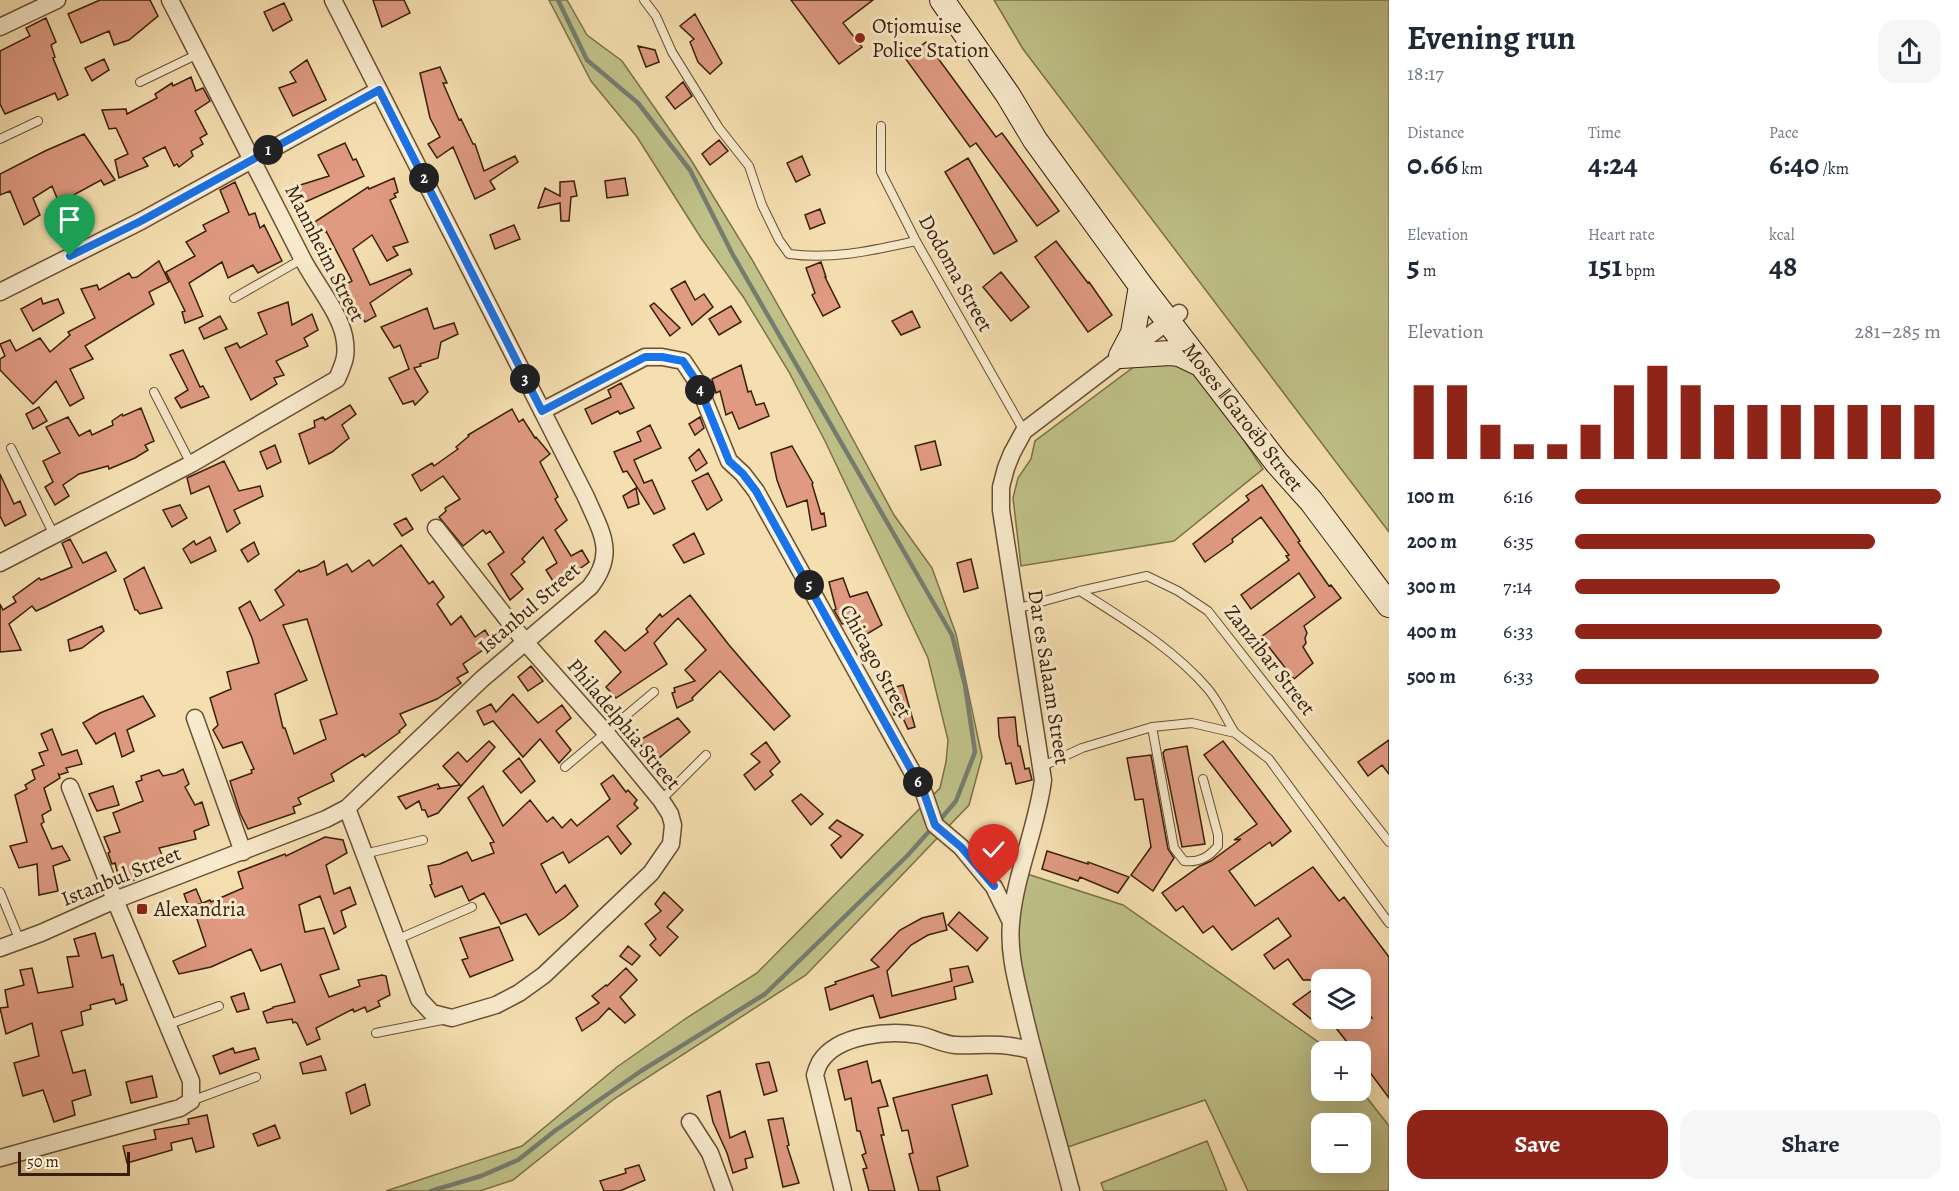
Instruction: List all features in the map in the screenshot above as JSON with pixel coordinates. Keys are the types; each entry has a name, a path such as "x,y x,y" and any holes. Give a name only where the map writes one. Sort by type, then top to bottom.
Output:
{"main road":[{"name":"Moses ǁGaroëb Street","path":"942,0 1008,95 1035,140 1141,286 1174,318 1201,364 1277,463 1311,501"},
{"name":"Moses ǁGaroëb Street","path":"1008,95 1042,134 1174,318 1300,475 1311,501"},
{"path":"1141,286 1132,333 1121,356 1170,353 1179,354 1201,364"},
{"path":"1311,501 1389,606"}],"street":[{"path":"0,27 57,0"},
{"name":"Mannheim Street","path":"0,563 191,464 337,379 346,358 344,334 327,299 302,259 170,0"},
{"name":"Istanbul Street","path":"0,948 115,900 326,819 347,808 482,679 590,587 601,573 606,558 603,538 593,514 333,0"},
{"path":"0,292 141,221 379,90"},
{"name":"Dar es Salaam Street","path":"1071,1191 1033,1052 1011,957 1011,922 1043,780 1015,610 1001,510 1001,487 1012,453 1024,431 1174,318"},
{"name":"Chicago Street","path":"542,411 645,357 683,361 697,382 729,461 756,491 924,793 935,825 961,847 994,886 1011,922"},
{"name":"Philadelphia Street","path":"436,528 526,643 606,733 661,800 670,814 673,825 671,844 651,873 544,975 519,993 496,1005 452,1018"},
{"path":"195,718 243,852"},
{"path":"0,1158 180,1108 190,1101 191,1081 70,787"},
{"path":"347,808 419,999 432,1012 452,1018"},
{"path":"843,1191 814,1075 820,1062 830,1053 844,1043 860,1037 879,1035 917,1035 942,1043 1011,1046 1033,1052"},
{"path":"690,1122 710,1153 724,1191"}],"lane":[{"path":"644,0 656,16 672,52 719,128 748,166 778,240 789,254 809,257 845,255 916,241"},
{"path":"140,82 198,54"},
{"path":"0,139 38,121"},
{"name":"Dodoma Street","path":"881,126 881,172 916,241 1024,431"},
{"path":"234,298 302,259"},
{"path":"154,392 191,464"},
{"path":"12,448 54,535"},
{"name":"Zanzibar Street","path":"1015,610 1080,591 1148,576 1178,591 1208,611 1389,842"},
{"path":"1080,591 1137,627 1179,660 1210,691 1235,733 1269,759 1389,923"},
{"path":"565,767 654,692"},
{"path":"1041,767 1082,748 1152,727 1192,723 1235,733"},
{"path":"1152,727 1174,848 1184,861 1201,860 1211,855 1218,846 1218,835 1203,778"},
{"path":"661,800 706,755"},
{"path":"364,854 423,840"},
{"path":"0,892 20,941"},
{"path":"398,939 472,907"},
{"path":"167,1025 219,1006"},
{"name":"Philadelphia Street","path":"376,1032 452,1018"},
{"path":"190,1101 256,1077"}],"green space":[{"path":"549,0 567,0 587,35 622,61 691,160 751,258 894,515 932,568 956,634 982,757 969,805 806,975 614,1099 513,1180 480,1191 386,1191 522,1146 617,1067 685,1019 757,973 940,788 946,762 948,740 928,658 825,441 789,372 744,298 701,238 637,137 591,81"},
{"path":"994,0 1389,0 1389,532 1023,49"},
{"path":"1173,364 1198,375 1263,469 1174,541 1021,566 1013,498 1018,478 1031,459 1035,441 1135,366"},
{"path":"1024,873 1123,905 1317,1041 1311,1041 1311,1101 1370,1101 1389,1126 1389,1191 1248,1191 1205,1100 1062,1149 1013,957"},
{"path":"1207,1141 1227,1191 1104,1191 1101,1183"}],"building":[{"path":"100,0 150,0 158,16 129,40 114,45 109,31 81,43 68,14"},
{"path":"373,0 404,0 410,13 382,27"},
{"path":"791,0 873,0 843,23 862,47 839,64"},
{"path":"284,3 292,20 273,31 264,12"},
{"path":"695,14 722,63 710,74 698,62 690,42 694,39 680,26"},
{"path":"46,18 56,42 51,45 55,57 53,58 68,95 58,100 55,93 5,114 0,104 0,51 30,36 26,28"},
{"path":"926,42 996,137 1002,133 1059,211 1037,226 976,143 970,147 905,58"},
{"path":"638,46 655,50 659,62 646,67"},
{"path":"104,59 109,70 92,81 85,68"},
{"path":"307,60 326,100 293,116 279,88 296,82 290,72"},
{"path":"440,67 447,83 443,83 459,120 461,119 475,144 484,171 515,156 518,162 490,181 495,189 475,199 453,147 437,158 428,144 440,137 430,118 420,73"},
{"path":"191,77 196,91 203,88 210,101 195,111 207,134 200,138 203,144 191,151 193,156 179,167 177,164 174,166 165,147 143,158 148,166 119,178 115,160 128,154 116,128 109,129 102,110 126,109 127,114 157,98 155,94 172,83 173,86"},
{"path":"683,82 692,96 675,109 666,97"},
{"path":"84,134 115,180 104,185 101,180 59,203 52,186 33,198 40,215 24,225 10,191 0,195 0,174"},
{"path":"719,140 728,151 710,165 702,154"},
{"path":"345,143 364,176 303,203 297,186 329,176 318,155"},
{"path":"802,156 810,175 796,182 787,163"},
{"path":"968,158 1017,241 994,254 945,172"},
{"path":"394,178 398,192 394,194 396,197 390,200 408,242 393,247 398,255 387,261 372,235 353,249 370,285 410,269 412,274 370,303 376,316 365,322 343,286 352,281 326,231 316,236 310,225 368,187 369,189"},
{"path":"625,178 628,195 607,198 605,181"},
{"path":"574,181 577,196 571,197 569,221 561,221 560,203 538,208 545,188 560,196 560,182"},
{"path":"235,182 249,215 255,213 260,228 264,225 282,261 258,273 253,265 228,278 222,262 189,283 203,316 185,323 182,312 185,311 166,272 195,256 186,242 206,231 203,225 229,212 220,190"},
{"path":"820,209 825,223 810,229 805,215"},
{"path":"514,225 520,239 495,249 490,235"},
{"path":"1056,241 1112,315 1088,332 1035,257"},
{"path":"159,261 169,282 149,292 154,304 85,346 93,359 70,369 84,398 70,406 56,381 33,404 0,370 0,359 5,356 0,344 10,340 16,351 40,338 50,352 70,335 68,332 95,318 81,289 97,285 99,290 129,273 132,278 137,277"},
{"path":"821,262 825,277 840,307 823,316 812,295 815,293 806,268"},
{"path":"1001,272 1029,307 1011,321 983,287"},
{"path":"685,281 695,300 704,294 713,307 692,325 671,289"},
{"path":"41,298 43,304 58,299 64,313 33,331 21,309"},
{"path":"288,302 292,325 312,314 318,330 304,338 308,346 276,361 284,375 274,378 277,384 251,400 225,348 237,343 240,348 267,334 258,313"},
{"path":"654,303 680,328 670,336 650,306"},
{"path":"731,306 741,322 719,335 709,319"},
{"path":"427,308 434,329 454,323 458,334 441,342 438,358 414,368 428,392 415,405 413,401 403,404 389,378 409,369 400,345 394,348 381,327"},
{"path":"912,311 920,327 901,335 892,321"},
{"path":"220,316 227,329 204,339 199,328"},
{"path":"183,350 200,387 203,386 209,397 181,408 175,398 188,390 170,355"},
{"path":"741,365 748,392 751,391 756,405 764,403 769,416 739,429 732,412 726,415 720,391 716,393 712,379"},
{"path":"621,383 634,408 620,414 618,411 592,424 585,409 611,397 608,390"},
{"path":"350,405 356,414 342,425 349,438 332,452 309,464 299,434 315,427 314,421 323,417 325,420"},
{"path":"39,407 47,421 33,429 26,414"},
{"path":"141,408 154,441 145,445 148,450 109,469 108,466 79,474 63,485 69,496 55,505 45,487 53,482 43,461 60,453 46,427 68,417 79,436 90,430 92,435 113,425 112,421 122,414 123,416"},
{"path":"512,409 519,422 523,419 535,438 550,454 540,462 558,497 555,499 567,520 555,530 571,556 582,550 589,562 556,586 546,570 557,563 543,537 522,559 525,562 511,574 523,589 510,600 488,564 504,552 490,531 486,534 483,530 463,546 439,517 446,511 445,508 460,499 443,476 421,491 412,475 432,463 434,466 458,449 456,447 468,435"},
{"path":"700,417 704,428 695,435 689,424"},
{"path":"650,425 661,448 634,460 644,483 652,480 665,509 654,514 627,471 623,472 614,452 641,441 637,432"},
{"path":"935,441 941,465 921,470 915,446"},
{"path":"275,445 281,462 267,469 260,452"},
{"path":"792,446 813,483 821,514 824,513 826,526 812,530 807,500 787,507 777,480 771,453"},
{"path":"699,449 707,463 696,471 689,458"},
{"path":"224,461 239,491 260,486 263,496 234,510 240,523 227,532 209,486 191,494 187,478"},
{"path":"708,473 722,500 707,510 692,481"},
{"path":"0,474 14,504 20,501 26,515 5,526 0,516"},
{"path":"1262,485 1300,541 1298,542 1329,586 1331,585 1341,598 1304,626 1307,633 1303,647 1313,663 1294,679 1261,637 1315,597 1299,573 1251,609 1241,595 1289,560 1286,556 1289,555 1261,517 1232,539 1233,542 1205,562 1193,544 1249,500 1246,496"},
{"path":"636,488 639,504 628,508 623,496"},
{"path":"180,505 187,518 172,527 163,510"},
{"path":"406,518 413,529 402,536 394,524"},
{"path":"694,533 704,554 684,563 673,545"},
{"path":"210,537 216,551 191,563 183,549 194,541 196,545"},
{"path":"70,539 83,563 106,552 116,571 36,611 32,606 9,624 21,650 0,652 0,604 3,610 16,602 13,597 39,578 41,580 72,567 62,543"},
{"path":"254,542 259,554 248,562 241,550"},
{"path":"401,545 429,584 433,581 444,597 437,604 451,625 461,616 475,637 485,630 493,643 463,664 468,672 457,678 461,683 437,699 400,714 406,725 400,732 365,757 363,754 331,774 334,781 298,798 301,804 293,807 295,813 248,829 240,813 230,781 252,773 251,770 254,769 242,742 223,748 213,730 218,725 210,698 231,689 227,672 259,663 252,638 239,608 250,601 260,621 284,605 275,590 299,570 300,572 317,566 324,561 327,575 347,564 352,572 369,560 373,566","holes":["307,619 337,714 320,720 326,739 294,754 285,728 283,728 275,694 307,680 283,625"]},
{"path":"971,559 978,588 964,592 957,563"},
{"path":"144,567 162,608 140,614 135,610 124,579"},
{"path":"843,578 850,597 867,592 882,625 862,637 853,622 842,624 834,610 836,609 829,582"},
{"path":"690,595 790,716 774,730 720,671 692,698 693,700 677,708 672,693 675,692 674,688 695,681 685,670 706,650 678,618 654,643 667,664 616,698 606,687 621,672 595,641 605,631 625,651 648,632 646,629 660,614 662,617"},
{"path":"102,626 104,631 82,648 70,651 68,640"},
{"path":"531,666 543,681 528,691 518,677"},
{"path":"903,685 915,727 908,729 900,712 894,715 890,701 894,699 889,689"},
{"path":"513,694 538,723 562,705 571,718 556,731 571,750 559,763 540,739 523,757 493,721 484,725 477,711 491,704 496,712"},
{"path":"143,696 155,716 127,730 134,751 122,757 115,733 96,744 83,723 100,713"},
{"path":"1015,717 1018,746 1020,746 1025,769 1029,768 1032,780 1016,784 1011,763 1006,764 999,736 998,718"},
{"path":"678,718 690,732 653,763 638,741"},
{"path":"52,729 62,755 77,750 82,764 66,768 68,772 59,775 58,773 60,778 44,788 51,810 42,815 44,822 41,824 52,849 62,846 70,860 53,866 58,891 39,895 37,864 19,868 10,846 27,842 15,795 27,789 25,785 35,779 32,770 44,765 39,753 48,750 41,734"},
{"path":"1389,740 1389,774 1382,765 1368,776 1358,762"},
{"path":"489,741 495,747 438,813 428,817 419,801 406,809 398,797 438,784 440,788 437,789 460,785 443,766 458,752 467,762"},
{"path":"1223,741 1291,831 1272,846 1270,842 1229,871 1255,906 1313,867 1339,901 1344,897 1389,957 1389,1098 1371,1074 1371,1041 1346,1041 1337,1029 1371,1029 1371,969 1311,969 1311,980 1303,980 1288,959 1274,969 1264,955 1291,936 1278,918 1232,950 1213,926 1203,933 1183,906 1176,911 1162,893 1200,866 1211,861 1241,839 1234,840 1257,824 1204,755"},
{"path":"766,742 780,762 770,771 773,775 755,790 744,775 760,762 751,754"},
{"path":"1187,746 1205,844 1182,847 1163,753 1165,750"},
{"path":"1151,755 1168,849 1174,858 1153,891 1131,875 1151,847 1143,799 1135,800 1127,758"},
{"path":"519,758 535,781 521,793 503,771"},
{"path":"183,769 189,784 185,787 195,805 202,802 209,825 194,831 196,839 159,848 166,864 132,873 134,880 121,886 115,863 112,864 104,837 120,832 113,813 143,801 136,782 142,780 141,776 159,770 163,776"},
{"path":"613,775 626,792 628,790 637,800 634,804 638,808 617,826 631,844 621,854 608,836 569,863 563,852 541,864 556,893 565,885 578,906 564,918 539,935 526,914 501,924 484,893 469,901 462,886 435,897 430,885 432,884 428,866 440,864 467,852 472,861 494,853 490,843 494,842 468,798 483,786 503,826 530,800 547,822 553,817 562,828 571,819 577,826 610,799 601,784"},
{"path":"113,786 119,805 97,811 89,794"},
{"path":"801,794 823,814 811,825 792,801"},
{"path":"837,820 863,835 841,858 831,845 841,836 829,828"},
{"path":"325,837 343,840 347,853 326,865 334,894 350,887 356,904 341,911 346,927 334,934 320,896 299,905 305,932 324,928 339,969 320,975 329,997 360,986 358,980 382,975 386,976 390,995 378,1001 380,1006 367,1012 365,1007 354,1012 353,1009 316,1028 320,1039 307,1045 297,1023 293,1023 292,1019 267,1023 263,1012 295,1002 281,964 261,971 251,949 211,967 179,974 173,961 206,946 193,907 243,888 238,872 285,854 286,856"},
{"path":"1047,851 1088,864 1088,862 1129,877 1118,893 1080,877 1078,881 1042,869"},
{"path":"196,889 202,903 189,908 184,894"},
{"path":"664,892 683,910 667,927 678,937 660,956 650,945 656,939 645,924 661,911 655,904"},
{"path":"959,912 988,938 977,951 948,925"},
{"path":"943,913 947,930 928,935 911,945 887,971 892,996 952,981 950,969 968,966 973,982 954,987 956,999 880,1018 873,995 830,1010 825,988 836,984 835,982 879,967 871,960 900,930 922,918"},
{"path":"499,927 513,960 470,977 462,960 468,958 460,938"},
{"path":"95,933 102,958 113,955 127,1000 116,1004 114,999 90,1005 91,1009 81,1012 83,1025 61,1031 73,1073 85,1070 91,1095 72,1101 75,1115 54,1122 43,1090 23,1096 14,1063 39,1056 32,1023 6,1034 0,1008 8,1007 5,990 24,985 20,970 32,968 38,993 73,987 67,957 79,956 74,939"},
{"path":"628,946 640,956 632,965 620,956"},
{"path":"626,968 637,980 620,997 635,1015 625,1023 609,1008 598,1020 582,1031 576,1018 599,1003 592,996 607,986"},
{"path":"1311,991 1311,1019 1293,1004"},
{"path":"244,993 249,1009 237,1012 231,997"},
{"path":"233,1048 235,1053 255,1048 259,1059 220,1074 213,1056"},
{"path":"321,1056 326,1070 303,1074 300,1063"},
{"path":"867,1061 872,1083 880,1080 888,1106 878,1108 884,1135 881,1135 895,1191 869,1191 863,1169 867,1168 862,1155 866,1153 860,1131 857,1131 851,1098 845,1100 838,1070"},
{"path":"769,1062 777,1091 764,1095 756,1064"},
{"path":"987,1075 992,1094 952,1105 968,1166 937,1177 940,1191 919,1191 909,1154 913,1153 908,1130 902,1131 893,1098"},
{"path":"152,1076 157,1097 131,1103 126,1082"},
{"path":"365,1084 370,1105 351,1114 346,1093"},
{"path":"720,1091 730,1138 745,1131 753,1157 745,1159 747,1168 733,1173 713,1122 707,1096"},
{"path":"207,1115 214,1147 196,1152 192,1138 171,1143 172,1150 127,1163 123,1146 156,1139 154,1130 189,1124 188,1119"},
{"path":"783,1118 789,1145 787,1146 799,1183 783,1187 768,1120"},
{"path":"275,1125 280,1138 258,1146 253,1134"},
{"path":"639,1165 645,1180 620,1191 604,1191 600,1181 626,1173 625,1169"}],"waterway":[{"path":"558,0 587,60 638,103 690,170 733,255 952,635 965,685 975,752 956,801 939,821"},
{"path":"431,1191 481,1176 518,1160 556,1130 641,1071 765,994 907,856 933,827"}],"place":[{"name":"Otjomuise Police Station","path":"860,38"},
{"name":"Alexandria","path":"142,909"}],"route":[{"path":"70,256 141,221 379,90 542,411 645,357 683,361 697,382 729,461 756,491 924,793 935,825 961,847 994,886"}]}
